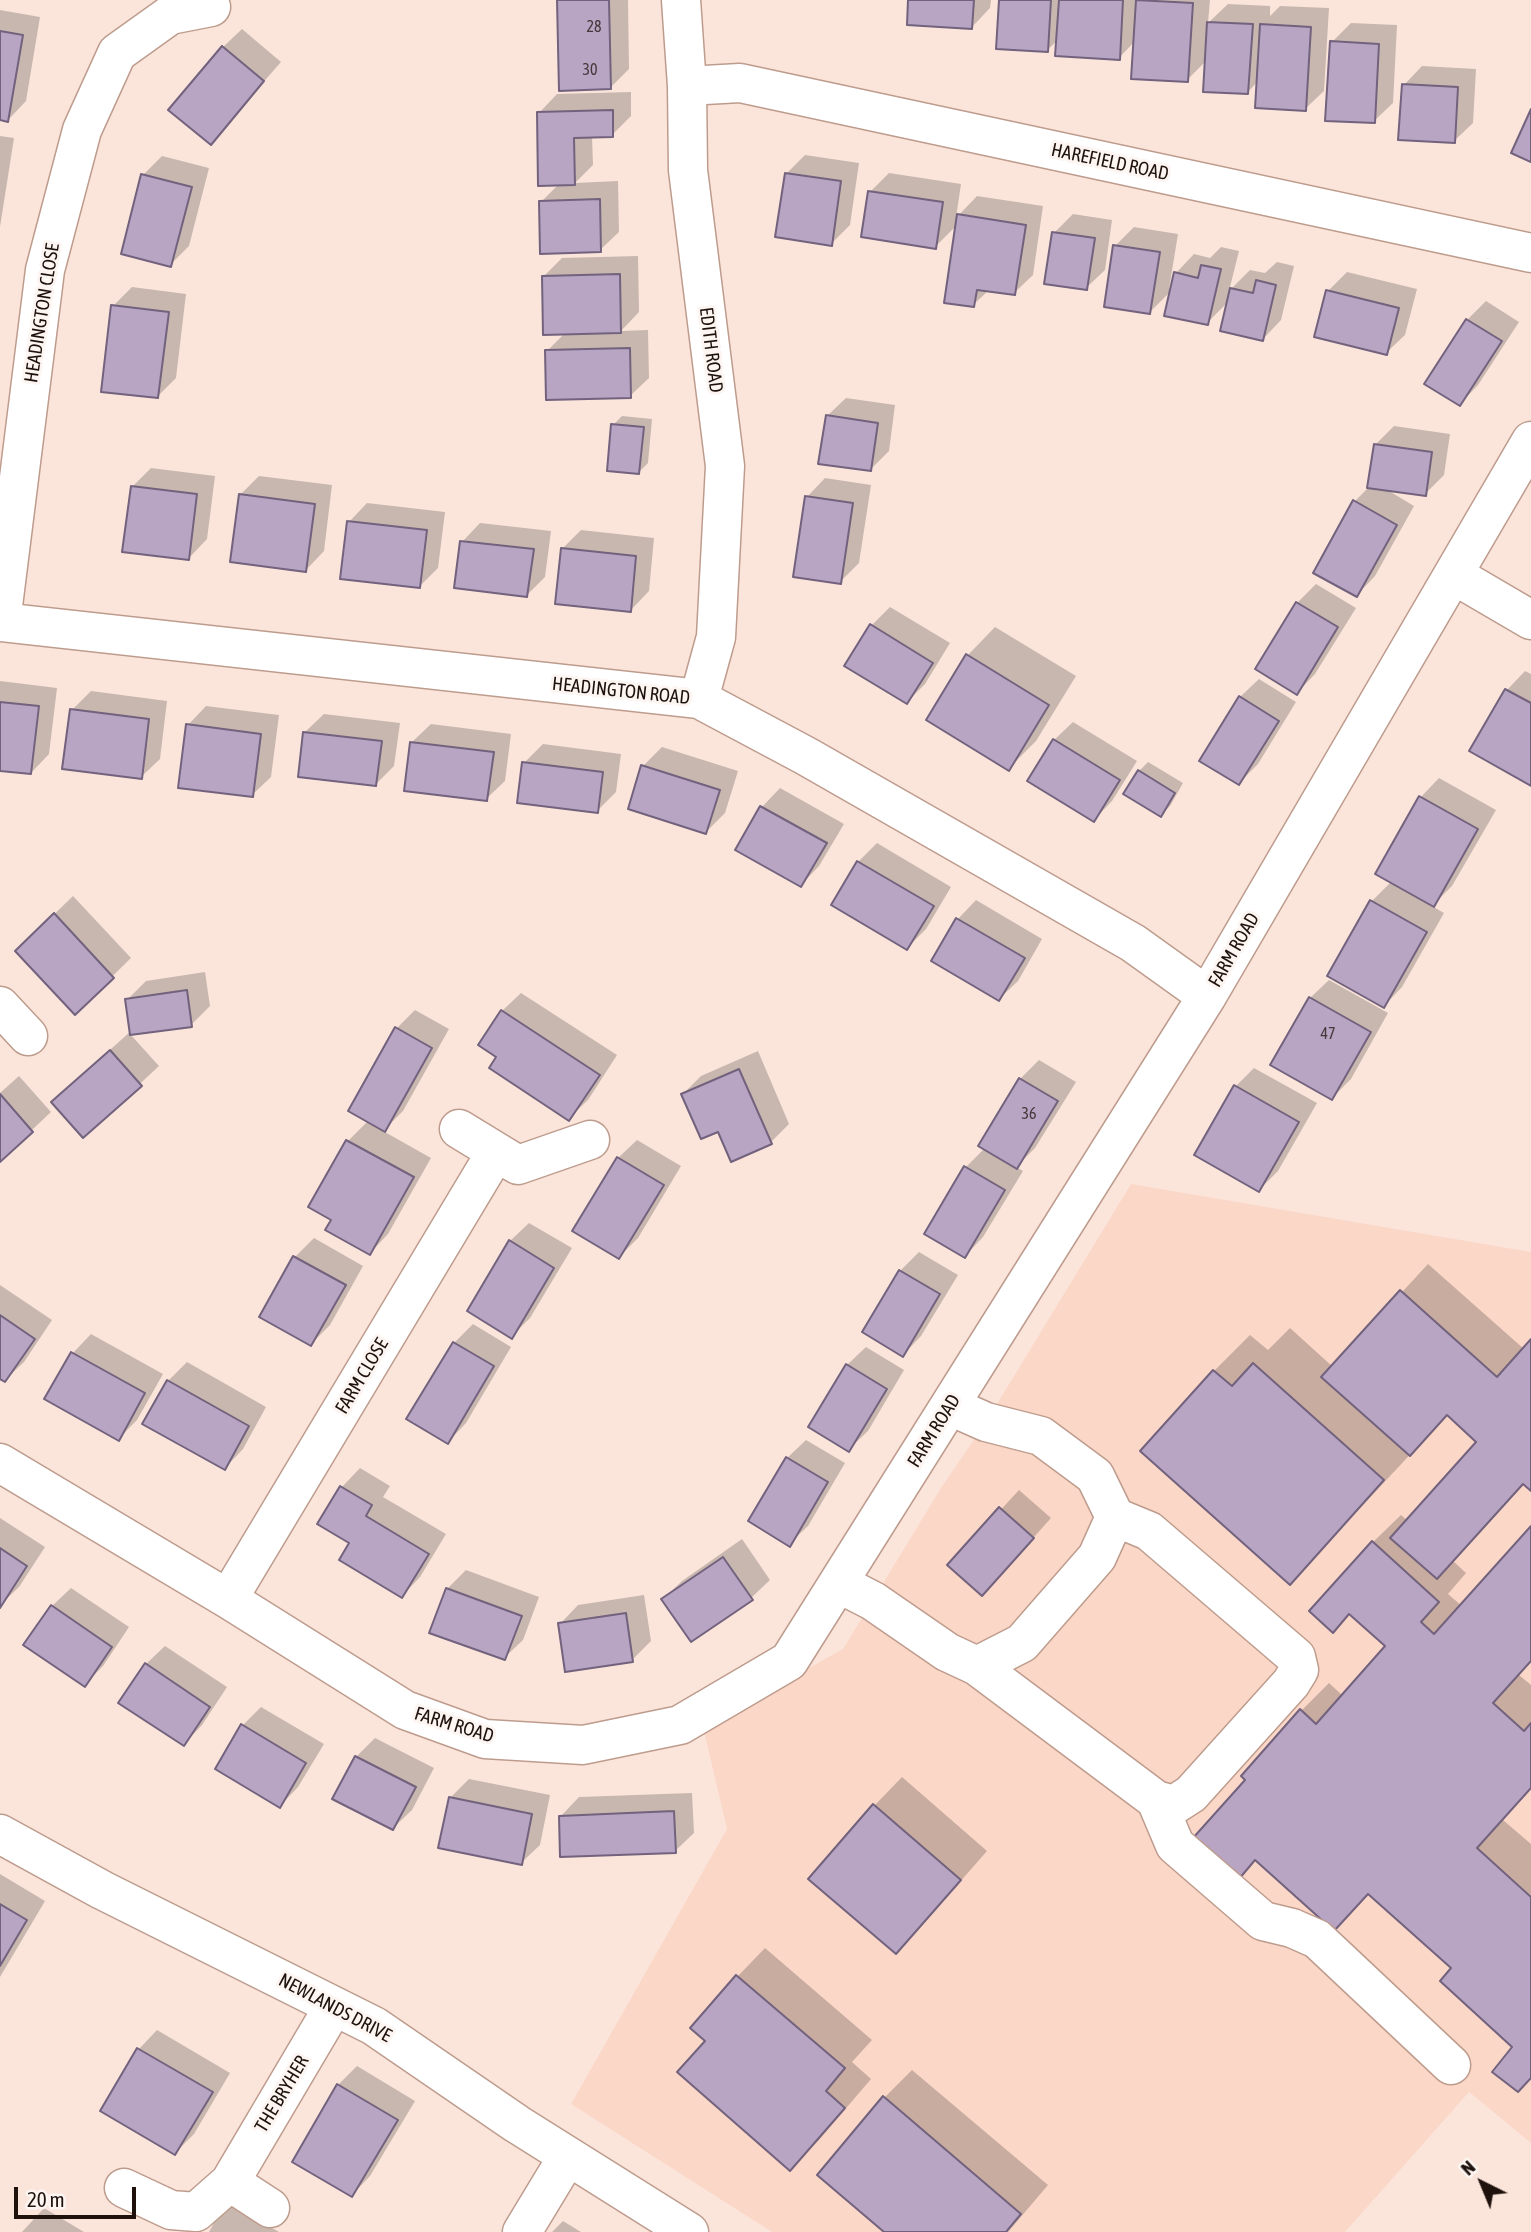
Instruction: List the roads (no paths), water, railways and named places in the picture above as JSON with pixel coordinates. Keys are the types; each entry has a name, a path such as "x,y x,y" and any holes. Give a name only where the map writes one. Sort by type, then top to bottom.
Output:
{"street":[{"name":"EDITH ROAD","path":"681,0 687,86 688,170 725,466 716,637 699,699"},
{"path":"167,7 211,7"},
{"name":"HEADINGTON CLOSE","path":"0,622 45,270 82,130 117,53 167,7"},
{"name":"HAREFIELD ROAD","path":"687,86 740,83 1531,253"},
{"name":"FARM ROAD","path":"0,1463 228,1599 405,1710 485,1739 583,1745 680,1725 789,1661 1207,996 1531,442"},
{"path":"1454,575 1531,620"},
{"name":"HEADINGTON ROAD","path":"0,622 699,699 806,756 1133,943 1207,996"},
{"path":"459,1129 518,1165 590,1140"},
{"name":"FARM CLOSE","path":"228,1599 496,1152"},
{"path":"838,1583 873,1601 947,1652 977,1665 1156,1800 1174,1805 1191,1794 1291,1683 1299,1670 1296,1657 1149,1531 1115,1517 1095,1476 1041,1436 986,1422 950,1406"},
{"path":"977,1665 1022,1643 1097,1557 1115,1517"},
{"path":"1156,1800 1175,1845 1263,1921 1292,1928 1317,1939 1451,2065"},
{"name":"NEWLANDS DRIVE","path":"0,1834 102,1890 374,2025 517,2124 689,2232"},
{"name":"THE BRYHER","path":"124,2188 164,2221 196,2212 230,2182 334,2006"},
{"path":"522,2232 568,2156"},
{"path":"230,2182 270,2208"}]}
